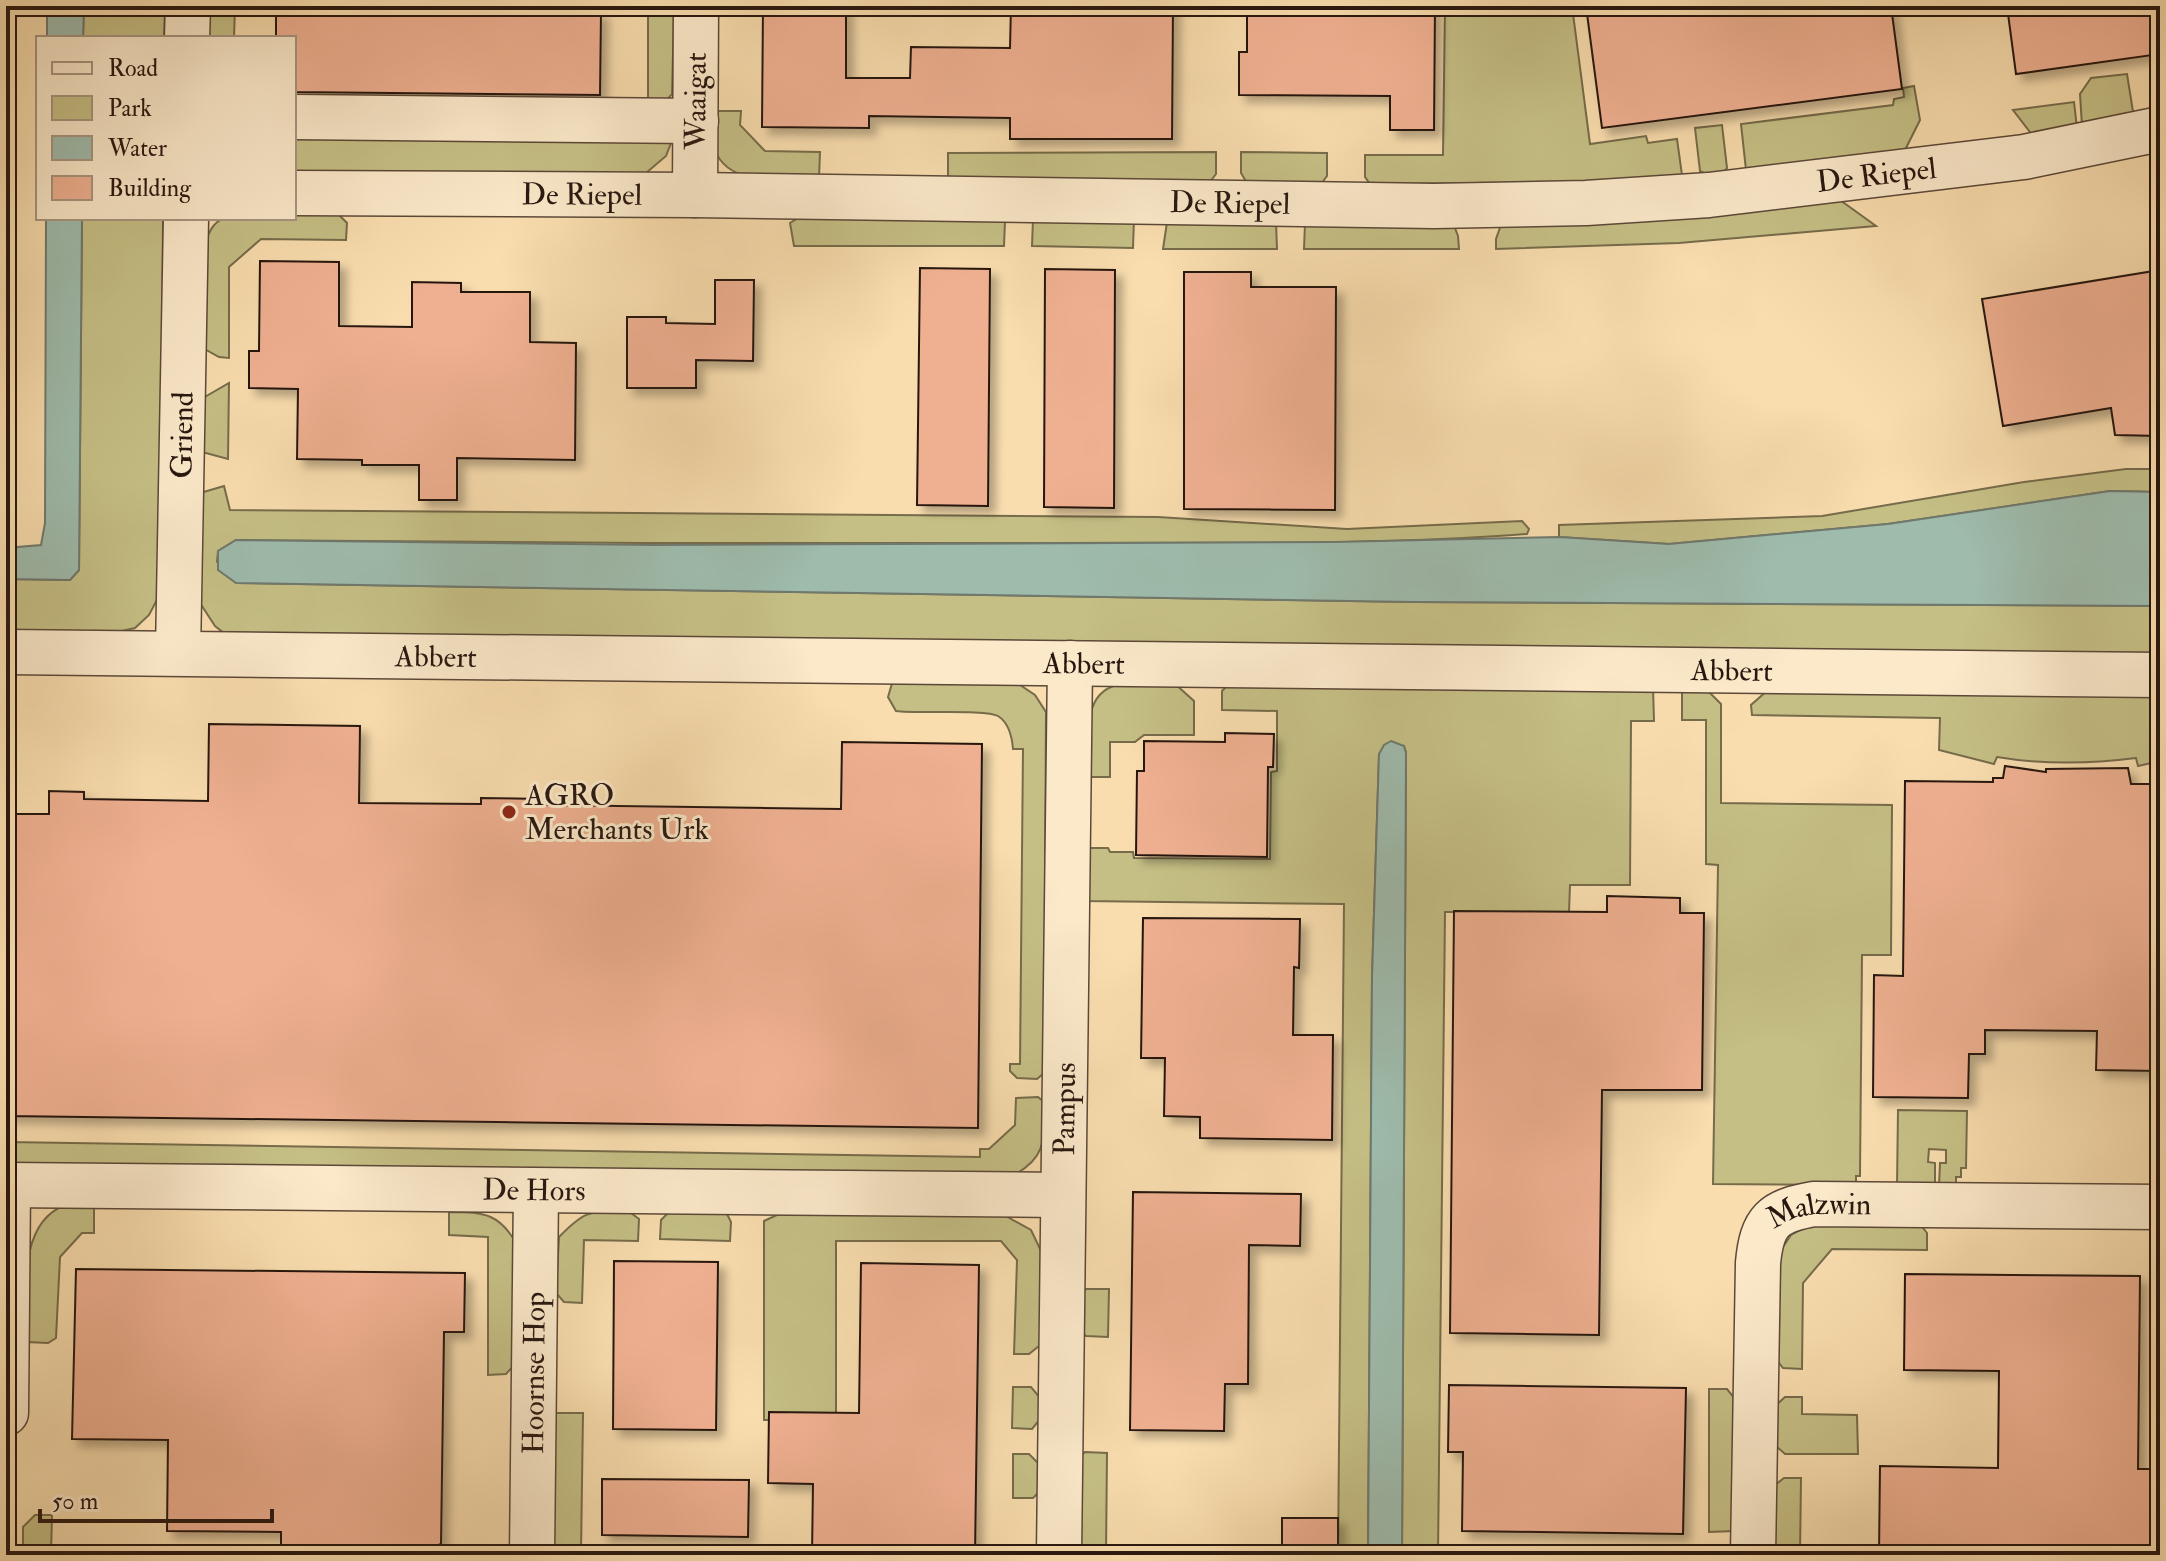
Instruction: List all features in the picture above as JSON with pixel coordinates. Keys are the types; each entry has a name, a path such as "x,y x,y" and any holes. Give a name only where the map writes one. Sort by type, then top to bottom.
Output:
{"street":[{"path":"187,36 188,6"},
{"name":"Waaigat","path":"695,195 696,6"},
{"path":"296,117 696,121"},
{"name":"De Riepel","path":"296,193 695,195 1434,206 1586,203 1709,195 2024,157 2160,129"},
{"name":"Griend","path":"178,653 186,220"},
{"name":"Abbert","path":"6,652 2160,675"},
{"name":"Pampus","path":"1059,1555 1070,663"},
{"path":"6,1413 7,1185"},
{"name":"De Hors","path":"7,1185 1063,1195"},
{"name":"Hoornse Hop","path":"532,1555 536,1191"},
{"name":"Malzwin","path":"1753,1555 1758,1263 1761,1238 1773,1219 1787,1209 1814,1204 2160,1207"}],"green space":[{"path":"84,6 165,6 164,36 83,36"},
{"path":"202,6 235,6 234,36 202,36"},
{"path":"1445,6 1572,6 1590,144 1646,136 1648,143 1677,139 1682,175 1570,182 1370,184 1365,177 1365,155 1443,155"},
{"path":"648,7 668,7 674,13 672,94 666,101 648,101"},
{"path":"2127,74 2134,118 2082,126 2080,94 2091,78"},
{"path":"1914,86 1920,120 1903,154 1746,170 1741,124 1893,105 1894,99 1904,97 1903,88"},
{"path":"2074,102 2077,128 2033,136 2013,110"},
{"path":"712,111 741,111 740,125 765,151 820,152 819,178 761,179 733,171 722,162 715,150"},
{"path":"1722,125 1727,168 1724,172 1706,174 1700,171 1695,128"},
{"path":"296,132 667,136 671,143 666,156 646,173 296,174"},
{"path":"1216,152 1216,174 1209,183 948,179 948,153"},
{"path":"1241,152 1327,153 1327,176 1321,184 1247,183 1241,173"},
{"path":"1840,200 1876,226 1679,243 1496,249 1502,222"},
{"path":"296,212 337,213 347,223 346,240 261,239 229,267 229,358 219,357 201,347 202,255 214,225 222,220 296,220"},
{"path":"800,217 1005,221 1004,246 794,246 790,223"},
{"path":"1033,219 1134,219 1133,248 1032,246"},
{"path":"82,220 163,220 161,558 158,598 149,615 135,628 117,632 6,632 6,579 70,580 79,570"},
{"path":"1276,221 1277,249 1163,249 1167,222"},
{"path":"1305,223 1453,223 1459,249 1304,249"},
{"path":"229,383 228,459 202,452 203,398"},
{"path":"2126,469 2160,469 2160,492 2110,491 1888,524 1669,544 1559,537 1559,525 1822,516 2024,482"},
{"path":"224,486 230,510 1158,517 1347,529 1522,521 1529,529 1527,534 1468,538 1290,543 236,540 218,551 217,562 237,583 1413,602 2160,606 2160,655 229,637 215,626 200,603 200,493"},
{"path":"893,680 1017,683 1035,695 1046,712 1044,1073 1037,1079 1017,1078 1010,1071 1010,1064 1020,1064 1023,749 1013,749 1007,726 998,716 966,712 896,711 888,697"},
{"path":"1174,683 1194,701 1194,735 1144,735 1135,742 1110,742 1110,777 1090,777 1089,723 1097,699 1105,690 1118,685"},
{"path":"1229,684 1653,687 1654,721 1631,721 1630,885 1570,885 1569,912 1445,912 1438,1555 1402,1555 1404,746 1379,754 1372,977 1368,1555 1338,1555 1344,904 1084,901 1089,848 1133,852 1134,858 1270,859 1271,772 1277,771 1277,711 1222,710 1222,691"},
{"path":"1682,689 1706,689 1721,704 1721,803 1892,805 1891,955 1862,955 1860,1176 1856,1176 1856,1185 1713,1184 1718,865 1706,864 1706,720 1682,720"},
{"path":"1769,689 2160,693 2160,761 2138,766 2136,758 2066,763 1997,757 1994,764 1939,750 1940,718 1752,715 1751,705"},
{"path":"1038,1097 1044,1102 1042,1144 1034,1160 1016,1174 6,1165 6,1142 980,1157 980,1149 989,1149 1015,1125 1016,1098"},
{"path":"1898,1110 1967,1111 1966,1168 1961,1168 1961,1177 1956,1177 1956,1186 1939,1186 1940,1163 1946,1163 1946,1150 1929,1149 1928,1162 1935,1163 1935,1186 1897,1186"},
{"path":"65,1205 94,1205 94,1233 82,1233 60,1257 56,1338 48,1343 27,1342 26,1284 31,1245 49,1215"},
{"path":"627,1210 639,1219 638,1241 584,1240 582,1303 564,1302 556,1293 559,1237 589,1214"},
{"path":"449,1212 491,1217 506,1228 519,1248 517,1362 506,1374 488,1375 488,1237 449,1235"},
{"path":"669,1212 727,1214 731,1222 730,1241 660,1239 661,1220"},
{"path":"779,1214 1004,1215 1031,1230 1043,1255 1044,1342 1029,1354 1014,1354 1017,1260 1001,1241 836,1241 836,1420 764,1420 764,1221"},
{"path":"1920,1224 1927,1233 1927,1250 1832,1249 1803,1283 1802,1369 1783,1368 1775,1358 1779,1253 1791,1235 1809,1225"},
{"path":"1086,1289 1109,1289 1108,1337 1086,1336 1080,1330 1080,1295"},
{"path":"1013,1387 1031,1387 1042,1400 1041,1418 1032,1429 1012,1428"},
{"path":"1709,1389 1727,1389 1736,1400 1735,1531 1709,1532"},
{"path":"1785,1397 1802,1397 1802,1414 1857,1415 1858,1454 1785,1454 1776,1446 1775,1406"},
{"path":"555,1413 583,1413 581,1553 561,1552 553,1544"},
{"path":"1085,1452 1107,1453 1106,1555 1077,1555 1078,1458"},
{"path":"1013,1454 1029,1454 1040,1465 1040,1491 1033,1498 1013,1498"},
{"path":"1784,1478 1801,1478 1800,1555 1773,1555 1775,1485"},
{"path":"35,1515 52,1515 51,1555 23,1555 23,1527"}],"water":[{"path":"47,6 84,6 83,36 47,36"},
{"path":"46,220 82,220 79,570 70,580 6,579 6,548 41,545 45,523"},
{"path":"2110,491 2160,492 2160,606 1413,602 236,583 218,570 218,551 236,540 654,545 1334,542 1559,537 1669,544 1888,524"},
{"path":"1391,741 1404,746 1406,753 1402,1555 1368,1555 1372,977 1379,754 1384,745"}],"building":[{"path":"763,6 846,6 846,78 910,78 911,47 1010,48 1011,6 1173,6 1172,139 1010,139 1010,118 869,116 869,128 762,127"},
{"path":"1247,6 1435,6 1434,130 1390,130 1390,96 1239,95 1239,52 1247,52"},
{"path":"1586,6 1891,6 1902,89 1602,128"},
{"path":"2007,6 2160,6 2160,54 2016,74"},
{"path":"276,8 601,12 600,95 296,92 296,36 276,36"},
{"path":"260,261 339,262 339,326 412,327 412,282 461,283 461,292 530,292 530,342 576,343 575,460 457,458 457,500 419,500 419,465 362,465 362,460 297,459 298,389 249,388 249,351 259,351"},
{"path":"920,268 990,269 988,506 917,505"},
{"path":"1045,269 1115,270 1114,508 1044,507"},
{"path":"2160,270 2160,436 2115,435 2111,408 2003,426 1982,299"},
{"path":"1184,272 1251,272 1251,287 1336,287 1335,510 1184,509"},
{"path":"715,280 754,280 753,361 696,360 696,388 627,388 627,317 666,317 666,323 715,324"},
{"path":"209,724 360,726 359,803 481,804 481,798 542,799 542,805 841,809 842,742 982,744 978,1128 6,1116 6,814 49,814 49,791 84,792 84,799 208,801"},
{"path":"1225,733 1274,734 1273,767 1268,767 1267,857 1136,855 1137,771 1144,771 1144,741 1225,742"},
{"path":"2005,766 2046,772 2046,769 2128,768 2131,784 2160,784 2160,1071 2096,1070 2097,1031 1985,1030 1985,1054 1969,1054 1968,1098 1873,1097 1874,975 1903,976 1905,781 1993,782 1993,778 2003,778"},
{"path":"1607,896 1680,898 1680,913 1704,913 1702,1090 1602,1090 1599,1335 1450,1333 1454,911 1607,912"},
{"path":"1143,918 1300,919 1299,968 1294,967 1293,1035 1333,1035 1332,1140 1200,1138 1200,1117 1164,1116 1165,1058 1141,1058"},
{"path":"1133,1192 1301,1194 1300,1246 1249,1245 1248,1384 1225,1384 1224,1431 1130,1430"},
{"path":"614,1261 718,1262 716,1430 613,1429"},
{"path":"861,1263 979,1265 975,1555 812,1555 813,1484 768,1483 769,1412 859,1413"},
{"path":"76,1269 465,1273 464,1332 444,1332 441,1544 425,1550 425,1555 281,1555 281,1532 167,1531 168,1440 72,1439"},
{"path":"1905,1274 2140,1276 2138,1469 2160,1469 2160,1555 1879,1555 1880,1466 1998,1468 1999,1371 1904,1370"},
{"path":"1449,1385 1686,1388 1683,1534 1462,1531 1463,1452 1448,1452"},
{"path":"602,1479 749,1480 748,1537 602,1535"},
{"path":"1282,1518 1338,1518 1338,1555 1282,1555"}],"place":[{"name":"AGRO Merchants Urk","path":"509,812"}]}
